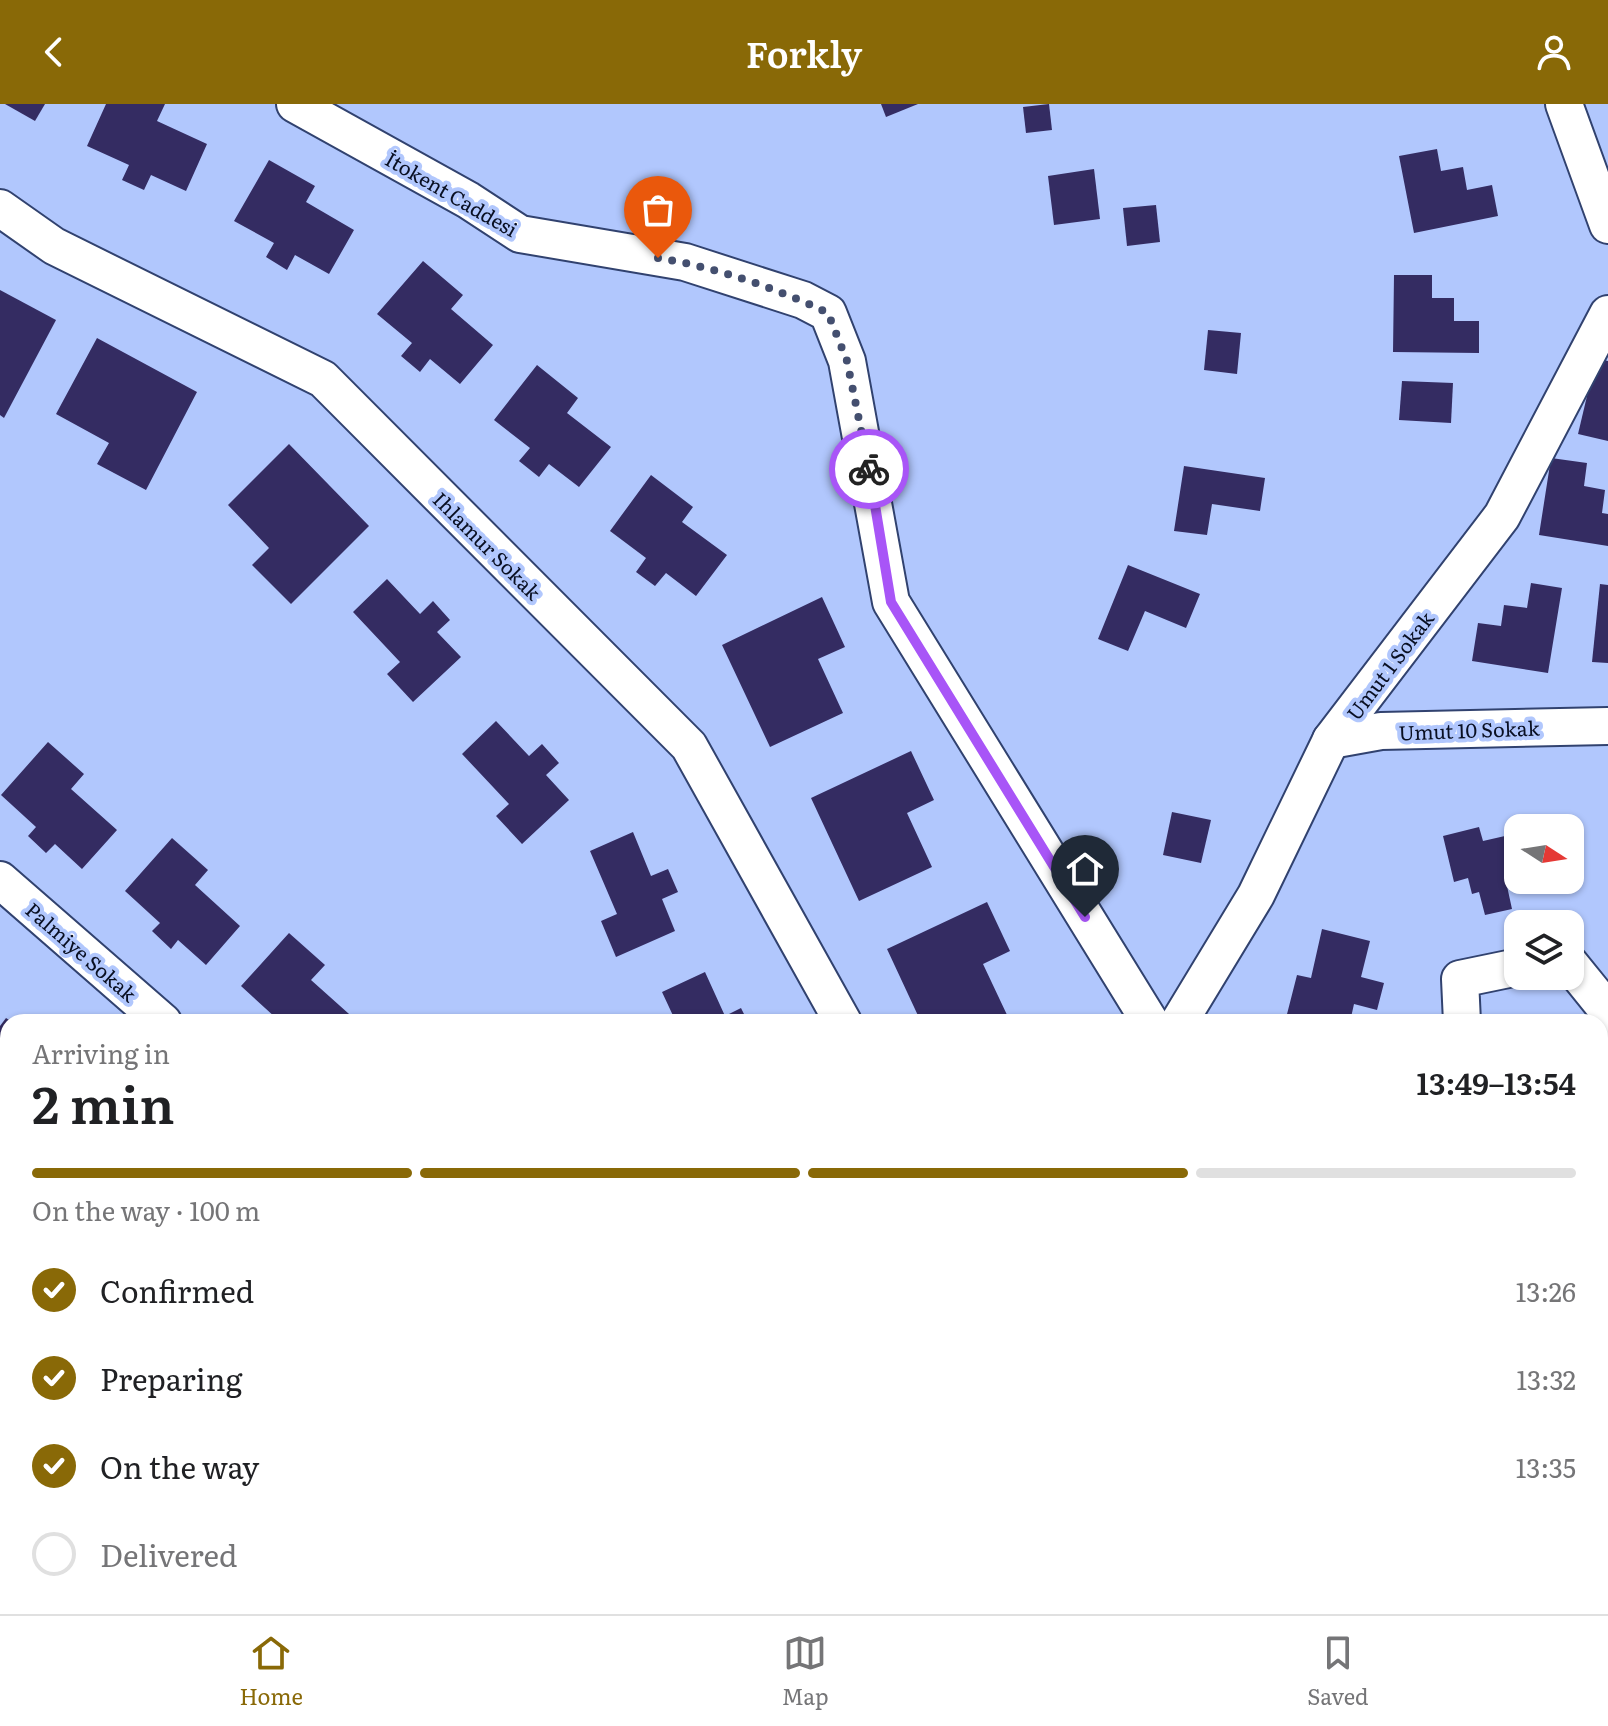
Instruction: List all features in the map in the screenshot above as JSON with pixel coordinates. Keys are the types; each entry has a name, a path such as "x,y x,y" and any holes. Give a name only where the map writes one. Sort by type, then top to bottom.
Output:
{"street":[{"name":"İtokent Caddesi","path":"295,104 468,200 520,234 685,262 803,300 828,313 847,361 891,602 1145,1014"},
{"path":"1564,104 1608,225"},
{"name":"Ihlamur Sokak","path":"0,208 54,246 323,379 689,746 839,1014"},
{"name":"Umut 1 Sokak","path":"1184,1014 1256,895 1331,740 1502,516 1608,314"},
{"name":"Umut 10 Sokak","path":"1331,740 1381,731 1608,726"},
{"name":"Palmiye Sokak","path":"0,880 154,1014"},
{"path":"1462,1014 1460,979 1504,970"},
{"path":"1584,981 1608,1011"}],"building":[{"path":"5,104 45,104 35,121"},
{"path":"106,104 165,104 157,121 207,144 186,191 151,175 144,190 122,180 129,165 87,146"},
{"path":"881,104 918,104 886,117"},
{"path":"1049,104 1052,130 1026,133 1023,107"},
{"path":"1437,149 1441,171 1463,167 1467,190 1492,185 1498,216 1414,233 1399,156"},
{"path":"269,160 315,186 306,202 354,230 329,274 295,255 287,270 266,257 274,243 234,221"},
{"path":"1094,169 1100,219 1054,225 1048,176"},
{"path":"1156,205 1160,242 1127,246 1123,208"},
{"path":"423,261 463,295 451,309 493,345 460,384 430,359 420,372 401,356 412,343 377,314"},
{"path":"1394,275 1432,275 1432,298 1454,298 1454,321 1479,321 1479,353 1393,352"},
{"path":"0,290 56,320 4,418 0,415"},
{"path":"1208,330 1241,333 1237,374 1204,370"},
{"path":"97,338 197,392 146,490 97,464 109,443 56,414"},
{"path":"1596,358 1608,361 1608,441 1578,434"},
{"path":"537,365 578,398 567,413 611,447 579,487 549,464 539,477 519,461 530,448 494,420"},
{"path":"1402,381 1453,383 1451,423 1399,420"},
{"path":"289,444 369,526 291,604 252,565 269,548 228,505"},
{"path":"1551,458 1587,463 1584,486 1605,490 1602,513 1608,514 1608,546 1539,535"},
{"path":"1184,466 1265,478 1260,511 1212,504 1207,535 1174,531"},
{"path":"651,475 693,507 682,522 727,555 696,596 666,573 655,586 636,572 646,558 610,531"},
{"path":"1128,565 1200,594 1186,628 1145,611 1128,651 1098,639"},
{"path":"387,579 420,614 433,601 450,620 437,632 461,657 413,702 387,674 400,662 353,612"},
{"path":"1531,583 1562,588 1548,673 1472,661 1478,623 1501,626 1504,605 1527,608"},
{"path":"1600,584 1608,585 1608,663 1592,662"},
{"path":"822,597 845,647 818,659 843,713 770,747 722,645"},
{"path":"496,721 529,756 542,744 559,763 546,775 569,800 522,844 496,816 509,804 462,754"},
{"path":"48,742 84,774 71,789 117,830 82,869 55,844 46,853 28,836 36,827 1,795"},
{"path":"911,751 934,800 907,813 932,867 859,901 811,798"},
{"path":"1172,812 1211,820 1201,863 1163,855"},
{"path":"1479,827 1483,841 1504,836 1504,894 1509,894 1512,909 1485,915 1479,892 1472,894 1468,878 1454,882 1443,836"},
{"path":"633,832 651,876 668,869 678,892 662,899 675,931 616,957 601,921 617,914 590,851"},
{"path":"172,838 208,870 195,885 240,926 206,965 178,940 171,949 152,931 160,923 125,891"},
{"path":"987,902 1010,951 983,964 1007,1014 917,1014 887,949"},
{"path":"1322,929 1370,941 1361,977 1384,983 1377,1010 1354,1004 1352,1014 1287,1014 1297,975 1311,978"},
{"path":"289,933 325,965 311,980 349,1014 272,1014 241,986"},
{"path":"705,972 724,1014 672,1014 662,992"},
{"path":"741,1008 744,1014 729,1014"}],"way so far":[{"path":"658,258 685,262 803,300 828,313 847,361 869,469"}],"route":[{"path":"869,469 891,602 1085,917"}]}
